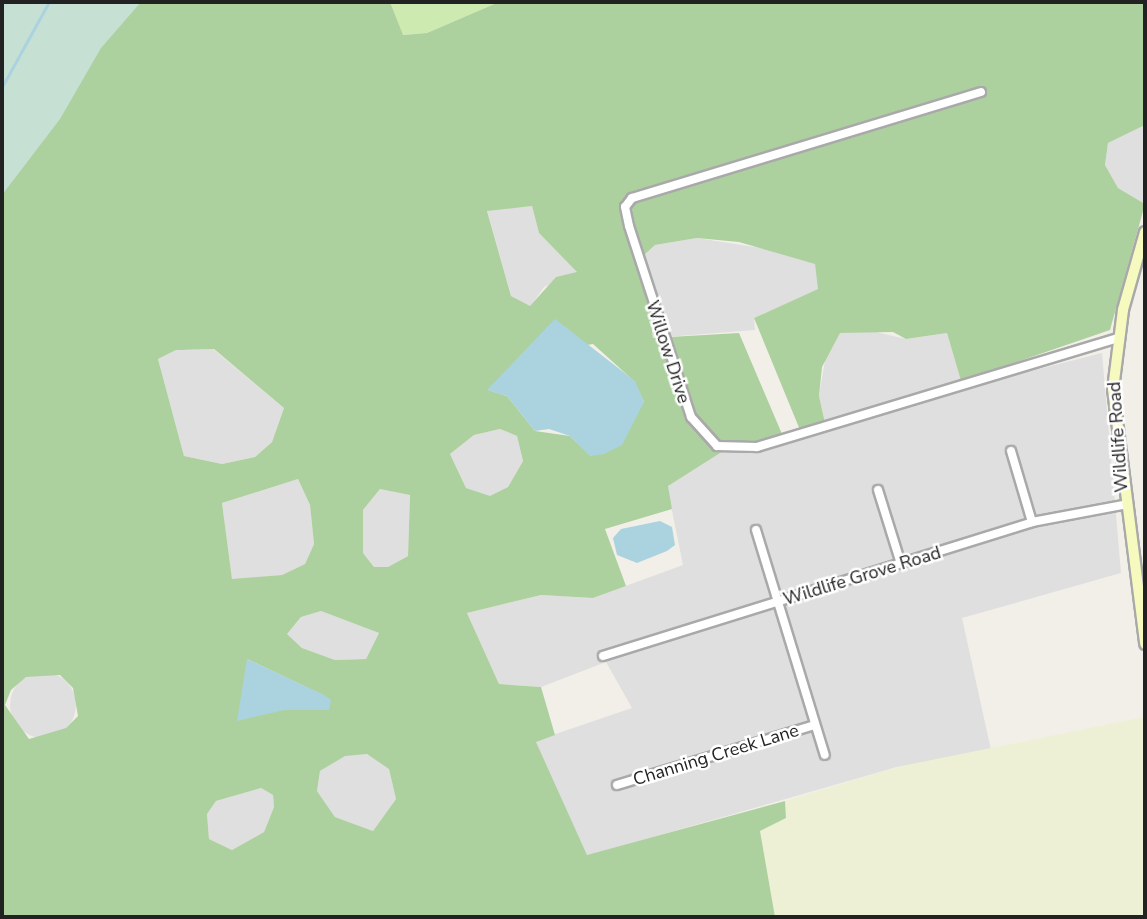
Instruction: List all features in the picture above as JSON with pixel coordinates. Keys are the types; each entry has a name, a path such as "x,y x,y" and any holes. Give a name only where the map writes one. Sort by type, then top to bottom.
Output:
{"street":[{"name":"Willow Drive","path":"981,93 632,198 625,208 629,226 691,417 717,446 757,447 1118,338"},
{"name":"Wildlife Road","path":"1145,232 1118,338 1114,421 1123,505 1145,644"},
{"path":"1010,451 1032,522"},
{"path":"878,490 901,564"},
{"name":"Wildlife Grove Road","path":"603,656 1032,522 1123,505"},
{"path":"756,530 780,601 814,725 825,755"},
{"name":"Channing Creek Lane","path":"617,785 814,725"}],"shaded area":[{"path":"1145,125 1145,204 1118,188 1105,165 1108,143"},
{"path":"532,206 539,233 578,272 544,287 530,307 511,296 487,210"},
{"path":"697,238 800,254 815,264 819,289 754,318 755,330 653,338 643,256 655,245"},
{"path":"863,329 906,339 947,333 961,381 845,418 1102,353 1121,573 962,618 991,750 897,767 587,856 535,741 632,708 606,662 541,687 499,684 467,613 541,595 593,598 683,565 667,486 727,448 825,423 819,396 827,348 840,333"},
{"path":"213,349 284,408 272,442 255,457 222,464 184,456 158,359 176,350"},
{"path":"500,429 517,436 523,461 508,487 490,497 466,488 450,454 474,435"},
{"path":"298,479 310,505 314,544 305,564 282,575 232,580 222,503"},
{"path":"380,489 410,494 408,556 388,567 374,567 363,553 363,510"},
{"path":"321,611 379,633 366,659 335,660 302,648 287,634 301,617"},
{"path":"43,672 56,675 66,682 73,692 76,705 73,718 66,728 56,735 43,738 30,735 20,728 13,718 10,705 13,692 20,682 30,675"},
{"path":"367,754 389,768 396,799 373,831 335,817 317,791 320,771 345,755"},
{"path":"261,788 273,795 274,807 264,832 232,850 209,839 207,814 216,801"}],"green space":[{"path":"2,2 390,2 403,35 427,33 499,2 1145,2 1145,125 1108,143 1105,165 1118,188 1145,204 1110,330 961,381 947,333 906,339 893,332 840,333 822,367 819,396 825,423 800,430 754,318 818,289 815,264 739,242 697,238 655,245 643,256 653,338 739,333 782,434 720,453 668,486 672,509 605,529 626,586 593,598 541,595 467,613 499,684 541,687 555,735 536,742 587,855 785,801 786,818 760,831 775,917 2,917","holes":["532,206 539,233 577,272 556,277 530,306 511,296 487,211","593,344 634,381 644,402 591,456 570,436 535,431 507,396 488,390 521,357","214,349 284,408 272,442 255,457 222,464 184,456 158,359 176,350","500,429 517,436 523,461 508,487 490,496 466,488 450,454 474,435","298,479 310,505 314,544 305,564 282,575 232,579 222,503","380,489 410,495 408,556 388,567 374,567 363,553 363,510","321,611 379,633 366,659 335,660 302,648 287,634 301,617","247,659 323,695 329,710 284,710","60,675 73,688 78,716 66,728 29,739 5,705 11,690 26,677","367,754 389,769 396,799 373,831 335,817 317,791 320,771 345,756","261,788 273,795 274,807 264,832 232,850 209,839 207,814 216,801"]},
{"path":"2,2 141,2 101,48 60,119 2,195"},
{"path":"390,2 499,2 427,33 402,35"},
{"path":"1144,717 1145,917 775,917 760,831 786,818 785,801 897,767"}],"water":[{"path":"555,319 635,381 644,402 622,445 604,454 590,456 570,436 549,429 535,431 507,396 487,390"},
{"path":"660,521 672,527 675,545 637,563 617,555 613,538 621,529"},
{"path":"247,659 324,695 331,700 329,710 284,710 237,721"}],"waterway":[{"path":"2,87 49,2"}]}
